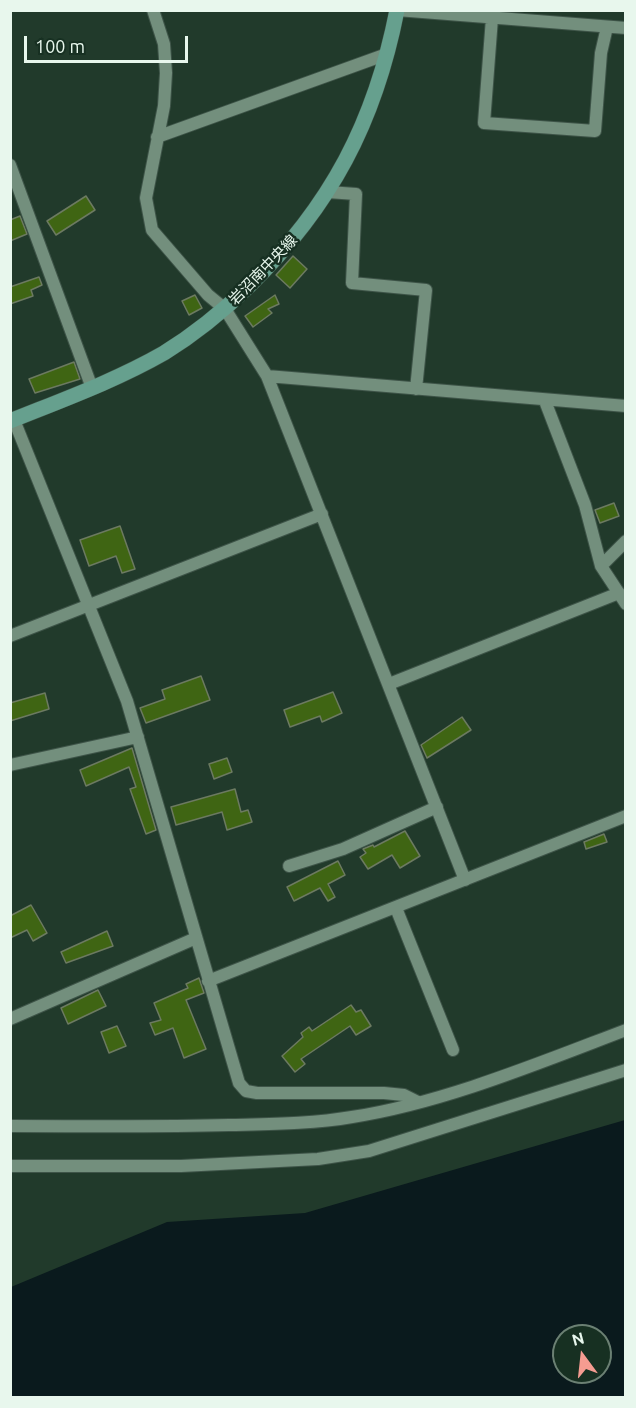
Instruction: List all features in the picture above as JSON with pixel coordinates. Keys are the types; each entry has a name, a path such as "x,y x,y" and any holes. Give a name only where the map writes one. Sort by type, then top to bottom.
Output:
{"street":[{"path":"153,10 164,44 166,73 164,106 146,198 152,230 208,295 225,309 267,376 465,880"},
{"path":"397,10 626,28"},
{"name":"岩沼南中央線","path":"12,420 92,388 166,352 225,309 293,241 328,192 357,138 387,54 397,10"},
{"path":"492,18 484,123 595,131 601,53 608,27"},
{"path":"157,137 387,54"},
{"path":"10,165 92,388"},
{"path":"328,192 356,194 352,284 426,290 416,389"},
{"path":"267,376 626,406"},
{"path":"389,684 622,599 601,566 585,505 544,400"},
{"path":"12,420 127,701 235,1071 246,1091 384,1093 404,1095 418,1102"},
{"path":"10,636 322,513"},
{"path":"601,566 626,542"},
{"path":"10,765 138,738"},
{"path":"290,866 343,849 437,807"},
{"path":"208,981 626,816"},
{"path":"396,908 453,1050"},
{"path":"10,1019 196,938"},
{"path":"10,1126 264,1124 352,1117 418,1102 528,1067 626,1030"},
{"path":"10,1166 181,1166 318,1159 369,1151 626,1071"}],"shaded area":[{"path":"625,1120 625,1397 11,1397 11,1287 167,1222 305,1213"}],"building":[{"path":"86,196 95,210 56,235 47,221"},
{"path":"20,216 27,234 10,241 10,220"},
{"path":"293,256 307,269 290,288 276,275"},
{"path":"39,277 42,285 31,290 33,296 10,304 10,287"},
{"path":"195,295 202,308 189,315 182,301"},
{"path":"275,295 279,304 268,309 272,313 253,327 245,316"},
{"path":"74,362 80,379 35,393 29,379"},
{"path":"614,503 619,516 600,523 595,510"},
{"path":"120,526 135,569 122,573 116,556 89,566 80,540"},
{"path":"201,676 210,700 146,723 140,708 165,699 162,690"},
{"path":"333,692 342,713 322,722 320,716 290,727 284,710"},
{"path":"45,693 49,709 10,721 10,703"},
{"path":"462,717 471,730 427,758 421,745"},
{"path":"132,748 156,830 146,834 130,789 136,787 129,767 86,786 80,770"},
{"path":"227,758 232,772 214,779 209,764"},
{"path":"235,789 241,812 248,810 252,822 227,830 222,812 176,825 171,807"},
{"path":"405,831 420,856 400,868 392,855 368,869 360,857 366,853 363,849 373,845 374,847"},
{"path":"604,834 607,842 586,849 584,842"},
{"path":"338,861 345,875 328,884 335,897 328,901 320,888 294,901 287,887"},
{"path":"31,905 47,933 33,941 27,930 10,938 10,916"},
{"path":"107,931 113,946 66,963 61,952"},
{"path":"199,978 204,993 186,1000 206,1049 184,1058 173,1028 155,1035 150,1023 161,1020 154,1003 188,988 186,984"},
{"path":"98,990 106,1006 68,1024 61,1008"},
{"path":"351,1005 356,1012 361,1010 371,1026 356,1035 350,1026 301,1059 305,1064 295,1072 282,1056 303,1037 301,1033 309,1027 312,1031"},
{"path":"117,1026 126,1046 109,1053 101,1032"}]}
